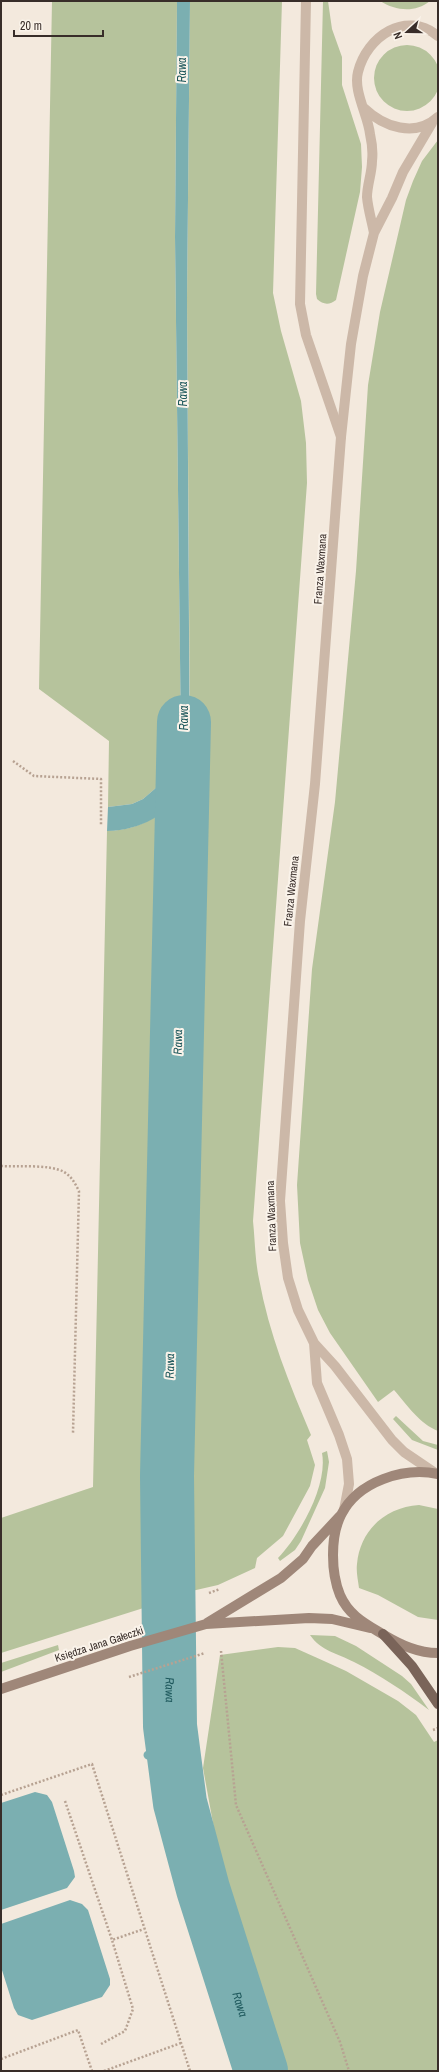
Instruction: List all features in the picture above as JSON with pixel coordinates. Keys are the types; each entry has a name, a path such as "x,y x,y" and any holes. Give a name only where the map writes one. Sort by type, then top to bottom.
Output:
{"main road":[{"name":"Księdza Jana Gałeczki","path":"206,1624 281,1578 303,1559 312,1546 364,1489 391,1476 420,1471 436,1473"},
{"path":"342,1513 336,1531 334,1552 334,1569 340,1595 358,1619 370,1628 407,1647 438,1653"},
{"name":"Księdza Jana Gałeczki","path":"1,1689 130,1646 206,1624 309,1618 336,1620 370,1628"},
{"path":"383,1634 412,1666 438,1704"}],"street":[{"path":"306,1 300,304 306,334 341,437"},
{"path":"374,233 367,198 372,161 370,133 359,91 357,73 367,48 381,35 394,28 411,26 429,29 438,36"},
{"path":"364,108 375,118 399,128 416,128 435,120"},
{"path":"374,233 392,198 402,172 435,120"},
{"name":"Franza Waxmana","path":"374,233 363,276 351,344 341,437 328,634 315,784 300,921 281,1176 281,1222 288,1278 298,1310 314,1343 335,1366 392,1440 404,1452 436,1473"},
{"name":"Franza Waxmana","path":"314,1343 317,1383 339,1435 347,1459 349,1484 342,1513"}],"path":[{"path":"14,761 34,776 101,779 101,826"},
{"path":"1,1166 55,1168 64,1172 73,1179 79,1191 73,1433"},
{"path":"221,1651 236,1805 340,2042 349,2071"},
{"path":"129,1677 205,1653"},
{"path":"434,1730 438,1728"},
{"path":"1,1795 92,1764 190,2071"},
{"path":"65,1801 112,1940 133,2009 125,2031 101,2044"},
{"path":"112,1940 144,1929"},
{"path":"1,2059 78,2030 92,2071"},
{"path":"104,2071 181,2043"}],"green space":[{"path":"52,1 177,1 175,237 181,741 174,742 168,775 157,787 143,799 132,804 108,807 109,741 39,689"},
{"path":"190,1 282,1 273,293 281,331 301,401 306,443 307,483 253,1221 258,1272 268,1319 288,1377 311,1435 307,1440 315,1465 310,1486 283,1536 257,1558 255,1568 218,1585 183,1593 179,1536 178,1199 189,869 190,743 187,299"},
{"path":"323,1 328,1 332,29 342,57 342,85 361,144 362,167 360,192 336,300 326,304 317,299 316,294"},
{"path":"380,1 430,1 424,5 412,9 399,9"},
{"path":"407,45 419,48 430,55 437,66 440,78 437,90 430,101 419,108 407,111 395,108 384,101 377,90 374,78 377,66 384,55 395,48"},
{"path":"438,140 438,1431 425,1424 394,1390 378,1402 330,1333 318,1310 308,1280 300,1243 297,1185 312,969 335,802 356,571 368,385 380,312 406,200 422,161"},
{"path":"164,811 173,835 161,1176 153,1605 1,1653 1,1518 93,1487 107,831 137,826"},
{"path":"396,1416 423,1441 438,1445 438,1450 412,1440 393,1419"},
{"path":"327,1451 329,1462 325,1488 301,1541 295,1550 280,1561 278,1558 303,1523 317,1494 323,1466 322,1453"},
{"path":"419,1505 438,1509 438,1620 418,1617 378,1595 359,1588 357,1567 359,1552 369,1531 377,1522 396,1510"},
{"path":"310,1635 335,1636 356,1646 402,1676 411,1684 429,1710 402,1690 373,1672 319,1645"},
{"path":"58,1645 59,1650 1,1672 1,1663"},
{"path":"278,1647 295,1648 324,1661 346,1671 398,1701 416,1715 434,1742 438,1740 438,2071 287,2071 219,1856 203,1768 220,1655"}],"water":[{"path":"177,1 190,1 187,299 190,793 152,820 132,828 107,831 108,807 132,804 143,799 157,787 168,775 174,742 181,741 175,237"},
{"path":"35,1792 47,1795 52,1802 75,1877 67,1888 1,1910 1,1803"},
{"path":"70,1900 82,1904 88,1910 110,1979 110,1985 102,1997 32,2020 18,2015 14,2008 1,1967 1,1924"}],"waterway":[{"name":"Rawa","path":"184,722 167,1476 170,1726 180,1803 203,1889 261,2071"},
{"path":"148,1755 156,1750 162,1743 170,1726"}]}
